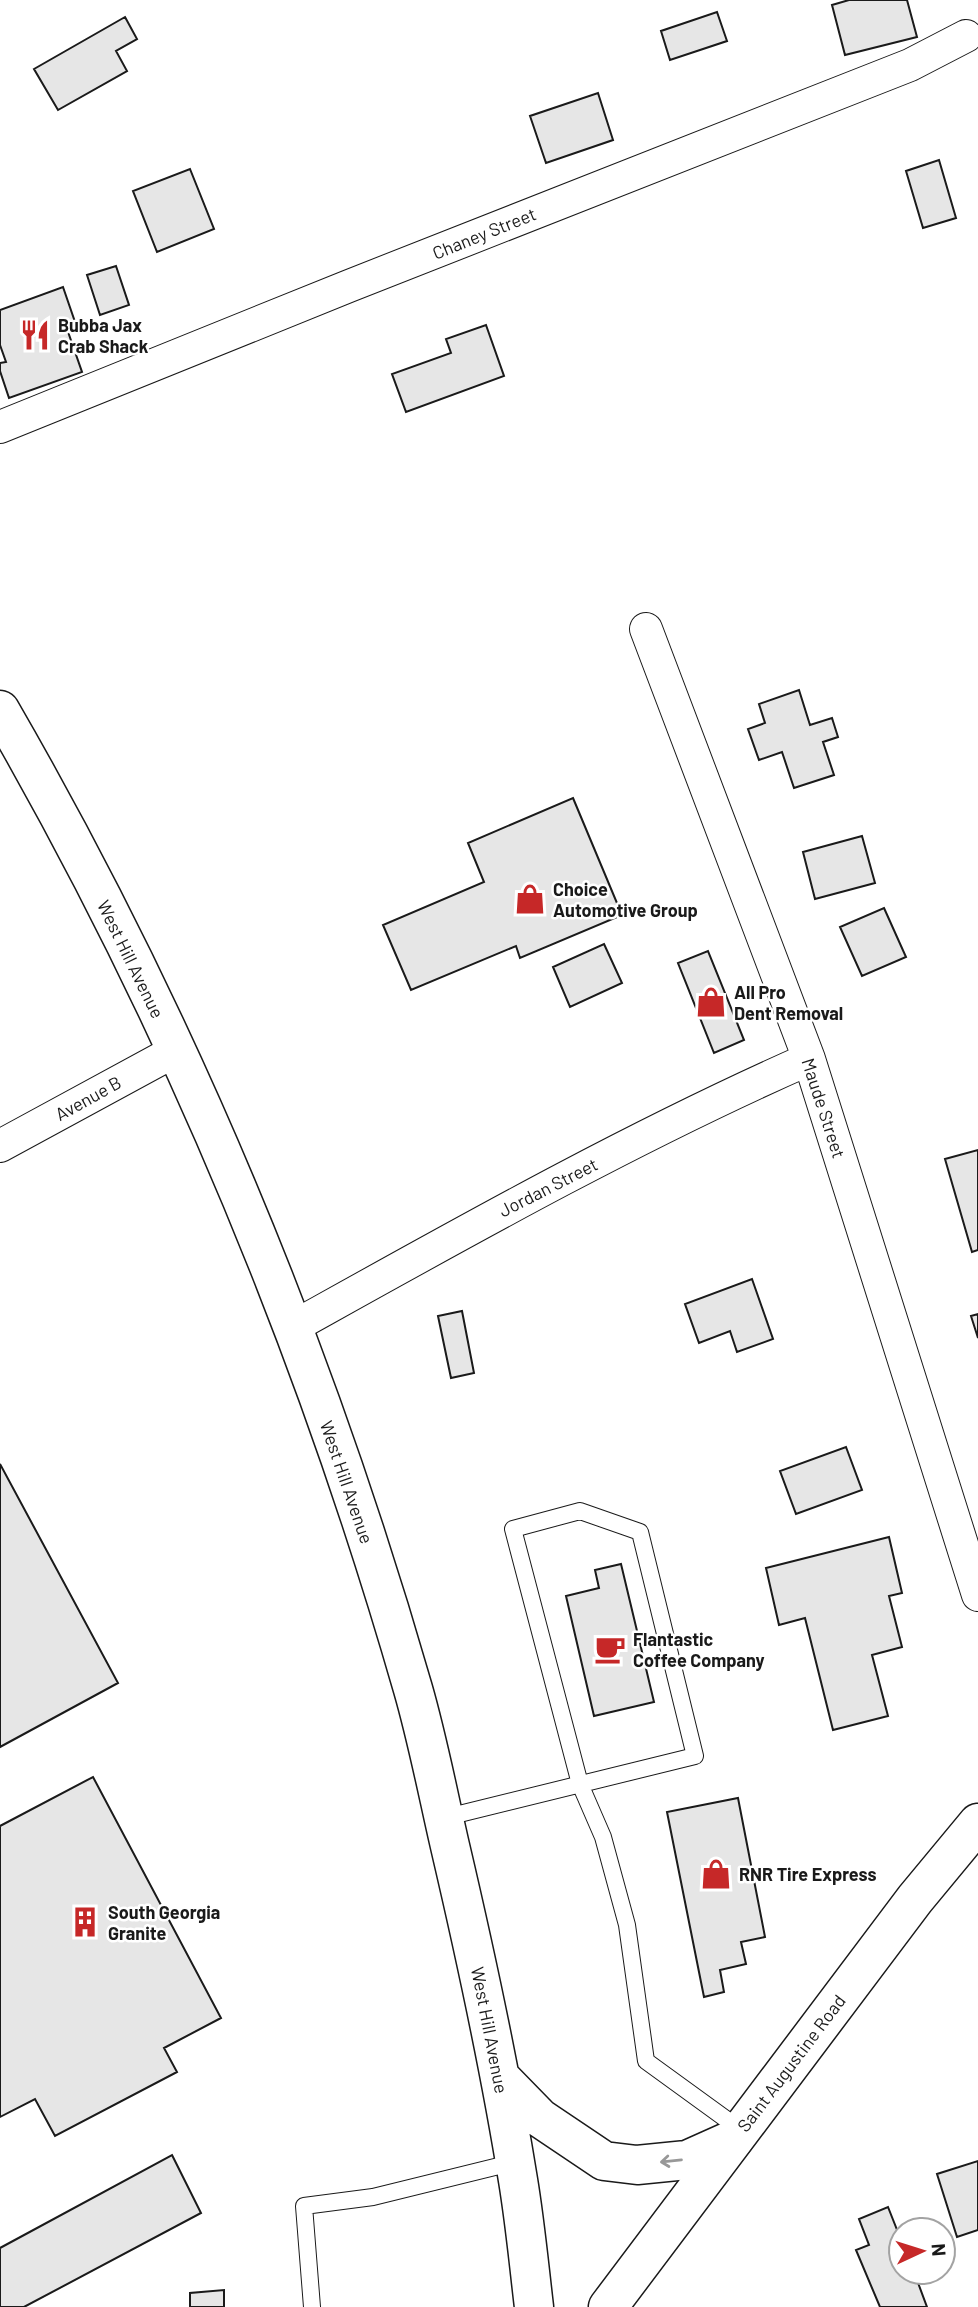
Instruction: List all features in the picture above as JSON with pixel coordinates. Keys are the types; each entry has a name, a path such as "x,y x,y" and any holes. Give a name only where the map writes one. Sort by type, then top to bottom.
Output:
{"main road":[{"name":"West Hill Avenue","path":"0,710 113,918 221,1148 293,1327 352,1490 414,1692 479,1971 515,2162 534,2307"},
{"name":"Saint Augustine Road","path":"608,2307 915,1899 978,1823"},
{"path":"500,2077 540,2118 604,2161 637,2165 687,2160 738,2134"}],"street":[{"name":"Chaney Street","path":"0,427 910,65 966,36"},
{"name":"Maude Street","path":"646,629 809,1059 978,1595"},
{"name":"Avenue B","path":"0,1146 175,1051"},
{"name":"Jordan Street","path":"293,1327 497,1213 732,1093 809,1059"}],"lane":[{"path":"443,1818 580,1784 695,1756 640,1532 580,1511 513,1529 580,1784 603,1837 627,1925 646,2061 738,2134"},
{"path":"312,2307 304,2206 373,2197 515,2162"}],"building":[{"path":"849,0 907,0 917,37 845,55 832,5"},
{"path":"717,12 727,41 670,60 661,31"},
{"path":"125,17 137,39 116,51 127,71 58,110 34,69"},
{"path":"598,93 613,140 546,163 530,116"},
{"path":"939,160 956,218 923,228 906,171"},
{"path":"190,169 214,229 157,252 133,191"},
{"path":"116,266 129,305 100,315 87,275"},
{"name":"Bubba Jax Crab Shack","path":"63,287 75,322 66,326 82,372 9,398 0,371 0,363 6,362 0,345 0,310"},
{"path":"486,325 504,376 406,412 392,374 451,353 446,339"},
{"path":"799,690 810,725 832,718 838,737 823,742 834,775 794,788 782,752 759,760 748,729 765,723 759,704"},
{"name":"Choice Automotive Group","path":"573,798 622,915 520,958 516,946 411,990 383,925 484,882 468,843"},
{"path":"862,836 875,883 815,899 803,852"},
{"path":"884,908 906,957 862,976 840,927"},
{"path":"604,944 622,983 570,1007 553,967"},
{"name":"All Pro Dent Removal","path":"708,951 744,1040 714,1053 678,963"},
{"path":"978,1150 978,1250 972,1252 945,1159"},
{"path":"752,1279 773,1339 737,1352 730,1331 699,1343 685,1304"},
{"path":"462,1311 474,1373 451,1378 438,1316"},
{"path":"978,1314 978,1338 971,1316"},
{"path":"846,1447 862,1490 796,1514 780,1471"},
{"path":"0,1464 118,1683 0,1747"},
{"path":"889,1537 902,1593 889,1596 902,1647 872,1655 888,1716 833,1730 805,1618 779,1625 766,1568"},
{"name":"Flantastic Coffee Company","path":"621,1564 654,1702 594,1716 566,1596 599,1588 595,1570"},
{"name":"South Georgia Granite","path":"93,1777 221,2018 164,2048 177,2072 55,2136 35,2099 0,2117 0,1826"},
{"name":"RNR Tire Express","path":"738,1798 765,1937 741,1942 746,1964 720,1970 724,1992 704,1997 667,1812"},
{"path":"172,2155 201,2213 24,2307 0,2307 0,2248"},
{"path":"978,2161 978,2230 957,2237 957,2216 950,2216 937,2174"},
{"path":"888,2207 892,2216 887,2216 887,2286 919,2286 927,2307 880,2307 856,2250 869,2245 859,2219"},
{"path":"224,2290 224,2307 190,2307 190,2293"}],"place":[{"name":"Bubba Jax Crab Shack","path":"35,335"},
{"name":"Choice Automotive Group","path":"530,899"},
{"name":"All Pro Dent Removal","path":"711,1002"},
{"name":"Flantastic Coffee Company","path":"610,1649"},
{"name":"RNR Tire Express","path":"716,1874"},
{"name":"South Georgia Granite","path":"85,1922"}]}
